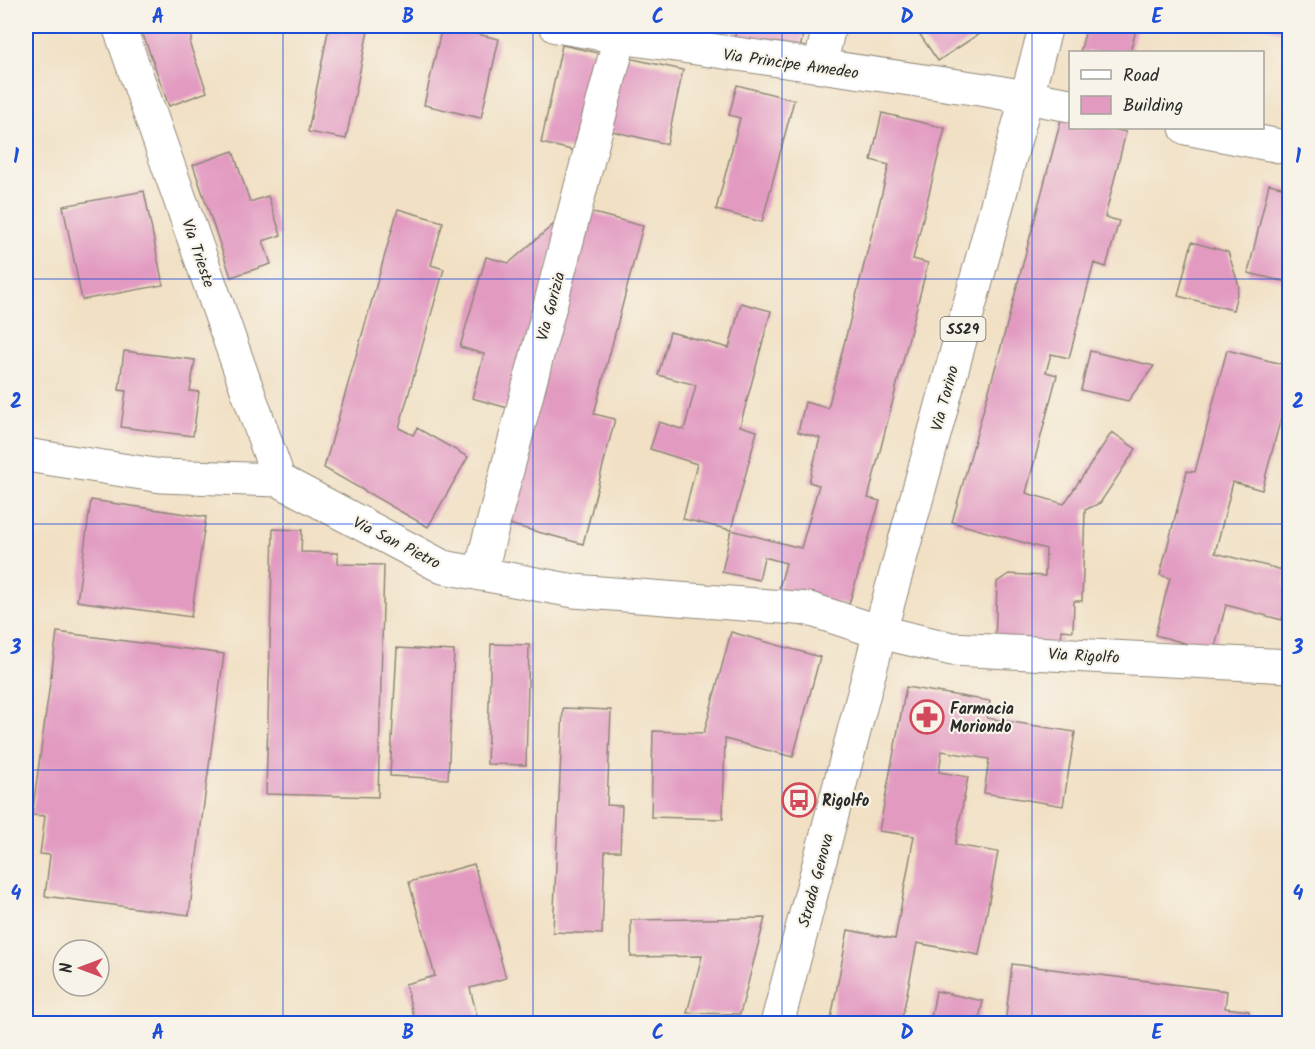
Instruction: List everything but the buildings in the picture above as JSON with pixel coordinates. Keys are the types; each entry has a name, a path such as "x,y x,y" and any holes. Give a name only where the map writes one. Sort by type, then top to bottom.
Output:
{"street":[{"name":"Via Trieste","path":"119,26 279,480"},
{"name":"Via Principe Amedeo","path":"556,26 1026,96 1069,105"},
{"path":"820,67 829,26"},
{"name":"Via Torino","path":"880,632 1046,26"},
{"name":"Via Gorizia","path":"480,574 620,37"},
{"path":"1191,129 1290,147"},
{"name":"Via San Pietro","path":"26,455 161,476 279,480 443,567 574,591 808,609 880,632"},
{"name":"Via Rigolfo","path":"880,632 952,649 1290,666"},
{"name":"Strada Genova","path":"777,1023 880,632"}],"place":[{"name":"Farmacia Moriondo","path":"927,717"},
{"name":"Rigolfo","path":"799,800"}]}
